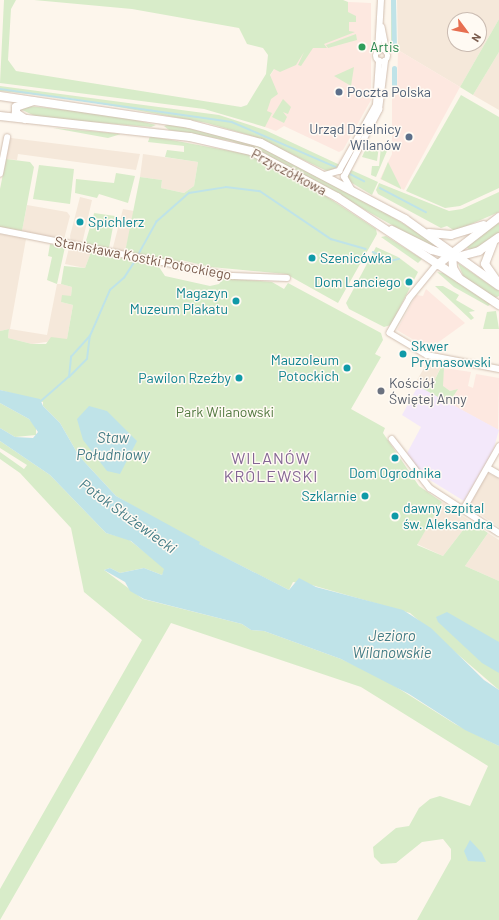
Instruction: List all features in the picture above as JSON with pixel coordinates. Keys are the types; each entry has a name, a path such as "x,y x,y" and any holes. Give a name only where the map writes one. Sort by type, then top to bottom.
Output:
{"main road":[{"name":"Przyczółkowa","path":"0,96 40,100 229,132 277,150 426,232 453,255 499,286"},
{"path":"27,121 16,113 16,107 40,100"},
{"name":"Przyczółkowa","path":"0,116 27,121 144,131 237,146 279,164 384,227 437,265 499,305"},
{"path":"437,265 453,255 487,224 499,217"},
{"path":"426,232 451,235 487,224"},
{"path":"384,227 453,255 498,238"},
{"path":"498,238 484,262 499,283"},
{"path":"453,255 461,280"}],"street":[{"path":"355,192 344,177 379,110 382,61 378,52 381,21 381,0"},
{"path":"323,174 334,175 339,171 376,105 382,61 387,53 381,21"},
{"path":"378,52 387,53"},
{"path":"0,174 7,138"},
{"name":"Stanisława Kostki Potockiego","path":"0,230 233,276 287,278"},
{"path":"437,265 410,298 390,334 427,355 498,369"},
{"path":"392,439 430,488 499,533"},
{"path":"463,510 499,447"},
{"path":"488,468 499,474"}],"shaded area":[{"path":"307,0 371,3 371,100 343,150 339,152 284,126 276,131 243,119 300,28"},
{"path":"397,0 499,0 499,19 487,40 487,12 447,12 447,52 480,52 460,87 398,50"},
{"path":"398,50 460,87 404,190 380,179 392,154 392,96 397,95"},
{"path":"499,52 499,110 473,95"},
{"path":"11,138 140,154 136,170 18,154 17,160 6,159"},
{"path":"143,154 198,162 194,186 184,193 161,188 162,180 140,177"},
{"name":"Spichlerz","path":"80,197 92,200 82,244 71,242 70,236"},
{"path":"27,205 67,212 70,216 64,239 22,231"},
{"name":"Spichlerz","path":"123,209 134,211 125,253 112,251"},
{"path":"0,234 26,239 10,329 47,335 57,284 61,284 72,287 71,296 61,302 73,305 67,339 32,344 8,338 9,329 0,331"},
{"path":"69,248 91,252 85,268 65,264"},
{"path":"426,289 465,323 429,349 397,330 416,295 423,296"},
{"path":"427,363 441,366 432,387 417,380"},
{"path":"444,368 471,372 468,386 473,388 476,374 499,378 498,430 449,403 458,389 450,391 442,386"},
{"path":"418,386 499,430 493,451 464,501 425,477 406,455 421,427 402,415"},
{"path":"488,473 499,478 499,527 469,507"},
{"path":"442,502 470,521 443,556 417,544"},
{"path":"488,533 499,540 499,581 465,566"}],"green space":[{"path":"4,0 16,0 11,9 8,60 16,71 241,107 247,105 266,74 268,55 263,48 247,44 239,28 132,9 34,0 343,0 348,2 348,12 356,16 356,22 349,22 349,31 355,32 324,44 327,48 313,48 301,66 298,65 304,52 296,65 280,72 274,69 270,75 278,94 271,99 267,111 272,113 265,127 204,109 0,83"},
{"path":"391,0 396,0 394,49 391,45"},
{"path":"499,19 499,52 473,95 460,87 480,52 487,52 487,40"},
{"path":"356,34 357,40 328,48 326,45"},
{"path":"354,67 351,86 334,76"},
{"path":"0,86 219,115 265,130 340,165 329,172 255,137 207,123 69,98 0,91"},
{"path":"461,95 499,117 499,188 460,206 445,208 406,191"},
{"path":"283,99 291,107 288,114 283,112 287,117 284,123 272,117"},
{"path":"29,106 114,115 156,125 151,127 67,120 35,116 20,109"},
{"path":"170,124 260,145 386,213 438,245 429,246 266,154 231,141 169,130 164,126"},
{"path":"53,128 102,132 121,134 108,138"},
{"path":"150,136 252,155 306,183 376,229 377,234 338,303 286,274 211,267 181,260 180,264 125,252 140,177 162,180 161,188 184,193 194,186 198,162 165,157 167,150 184,152 184,146 148,142"},
{"path":"369,141 379,146 377,161 362,157"},
{"path":"381,147 387,151 376,177 371,175 372,166 379,166"},
{"path":"6,159 30,162 34,167 22,231 0,227 0,189"},
{"path":"388,162 401,188 401,189 381,179"},
{"path":"39,165 74,169 70,204 33,199"},
{"path":"349,169 378,182 372,195 347,180"},
{"path":"116,173 135,176 128,203 99,194 97,198 75,193 76,179 114,183"},
{"path":"379,183 449,211 462,209 499,192 499,212 455,231 447,226 441,228 378,194 376,190"},
{"path":"94,213 115,216 109,248 85,244"},
{"path":"499,221 499,233 485,244 470,250 464,245"},
{"path":"386,236 422,259 418,263 381,237"},
{"path":"50,244 65,247 57,284 47,280 52,257 48,256"},
{"path":"376,247 398,257 418,272 391,325 384,327 349,309 346,303"},
{"name":"Park Wilanowski","path":"91,252 157,264 165,276 210,286 219,284 223,278 272,282 284,289 288,283 381,333 383,340 375,354 381,357 351,409 385,428 383,433 419,486 442,502 417,545 443,556 470,521 488,533 465,566 499,581 499,690 410,613 308,584 293,582 289,590 198,544 116,496 79,456 60,423 43,406 43,402 0,390 0,331 9,329 8,338 32,344 46,344 51,337 67,339 73,305 61,302 62,295 71,296 72,287 61,284 64,266 85,268"},
{"path":"458,263 499,291 499,296 495,298 464,278"},
{"path":"437,272 443,273 491,304 488,306 454,287"},
{"path":"435,286 443,286 459,295 456,300 475,311 469,312 474,318 471,320"},
{"path":"496,311 499,329 483,329 487,312"},
{"path":"441,367 444,368 443,386 450,391 458,389 449,403 418,386 420,380 432,386"},
{"path":"0,403 29,419 36,427 36,435 15,437 0,428"},
{"path":"0,441 50,475 106,533 128,539 165,569 162,575 144,568 120,573 110,568 104,570 143,599 242,624 251,630 264,631 341,659 382,678 455,724 499,746 499,920 417,920 451,859 451,849 443,839 422,842 396,863 381,864 374,857 373,847 396,828 409,826 419,808 430,799 440,796 470,806 488,766 361,687 171,623 0,920 0,889 142,640 84,592 71,528 20,473 0,459 0,452 24,469 27,465 0,448"}],"water":[{"name":"Jezioro Wilanowskie","path":"0,390 40,399 43,406 60,423 79,456 116,496 200,542 199,544 289,590 299,578 316,587 403,610 431,628 484,680 499,690 499,746 465,730 409,694 341,659 264,631 251,630 242,624 144,599 130,591 125,582 104,570 110,568 120,573 144,568 162,575 164,569 131,541 106,533 50,475 0,441 0,428 15,437 33,438 38,432 29,419 0,403"},
{"name":"Staw Południowy","path":"89,406 107,411 137,441 120,474 107,471 83,440 77,419"},
{"name":"Jezioro Wilanowskie","path":"447,612 499,642 499,673 482,663 438,622 436,617"},
{"path":"470,840 482,853 486,862 468,861 464,851"}],"waterway":[{"path":"393,0 394,47"},
{"path":"394,68 394,89"},
{"path":"0,89 232,122 336,167"},
{"path":"350,174 364,181"},
{"name":"Potok Służewiecki","path":"138,255 156,222 189,193 226,187 260,191 331,239 366,249"},
{"path":"380,188 426,212"},
{"name":"Potok Służewiecki","path":"373,252 390,261 399,259"},
{"name":"Potok Służewiecki","path":"41,401 69,377 71,357 90,336 110,290 124,278 137,258"},
{"path":"69,377 87,359 90,336"}],"place":[{"name":"Artis","path":"362,47"},
{"name":"Poczta Polska","path":"339,92"},
{"name":"Urząd Dzielnicy Wilanów","path":"409,137"},
{"name":"Spichlerz","path":"80,222"},
{"name":"Szenicówka","path":"312,258"},
{"name":"Dom Lanciego","path":"409,282"},
{"name":"Magazyn Muzeum Plakatu","path":"236,301"},
{"name":"Skwer Prymasowski","path":"403,354"},
{"name":"Mauzoleum Potockich","path":"347,368"},
{"name":"Pawilon Rzeźby","path":"239,378"},
{"name":"Kościół Świętej Anny","path":"381,391"},
{"name":"Dom Ogrodnika","path":"395,458"},
{"name":"Szklarnie","path":"365,496"},
{"name":"dawny szpital św. Aleksandra","path":"395,516"}],"district":[{"name":"WILANÓW KRÓLEWSKI","path":"271,467"}]}
